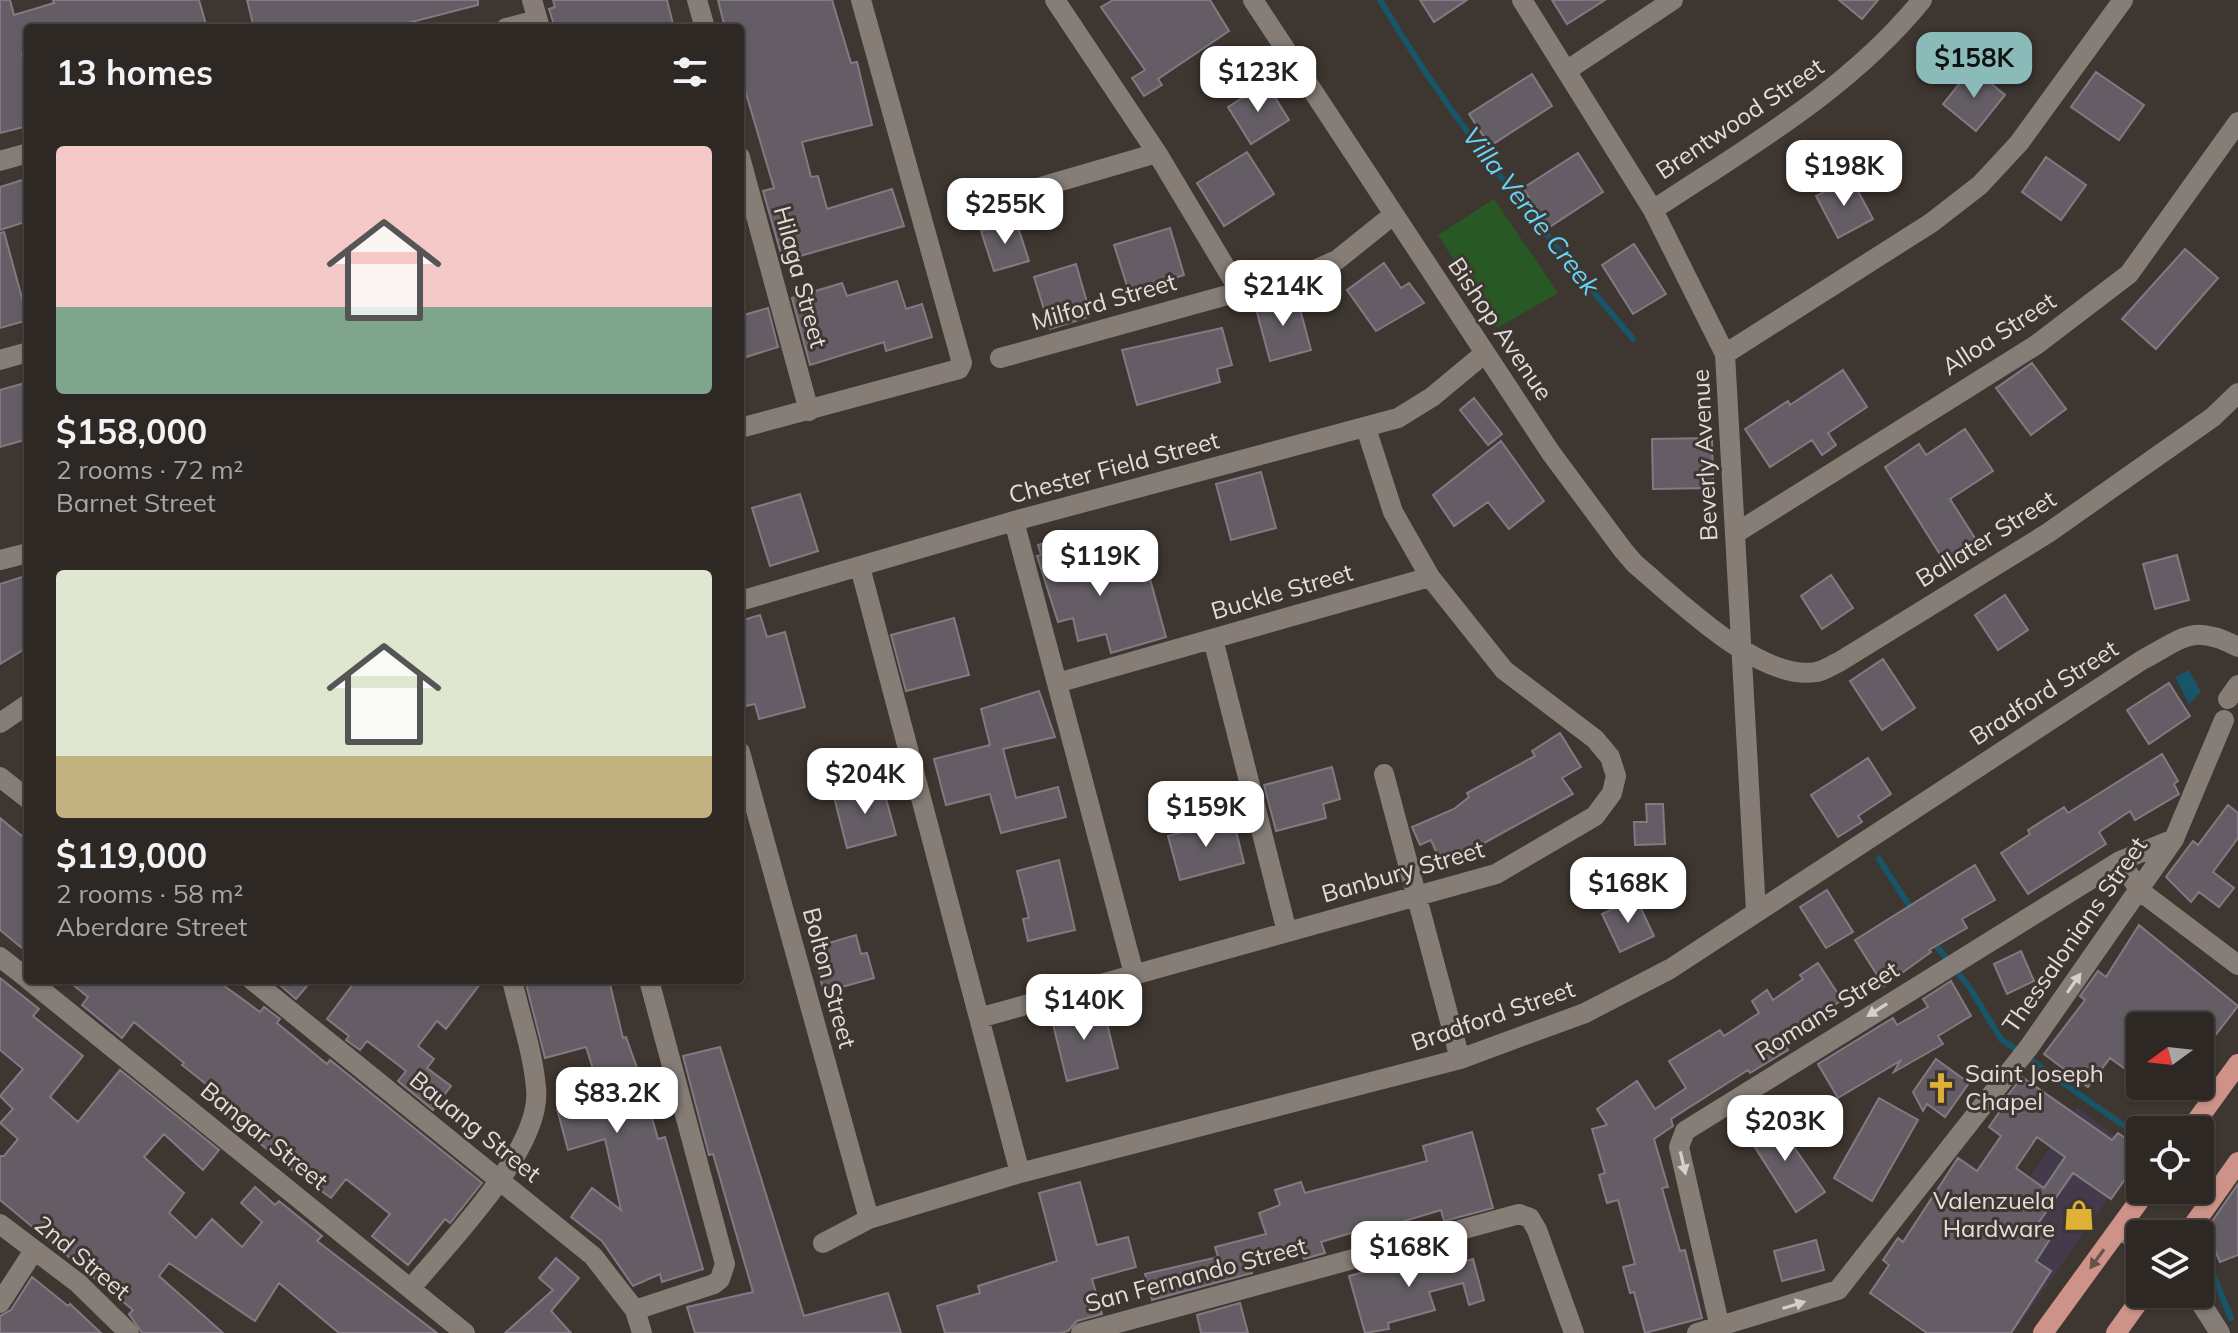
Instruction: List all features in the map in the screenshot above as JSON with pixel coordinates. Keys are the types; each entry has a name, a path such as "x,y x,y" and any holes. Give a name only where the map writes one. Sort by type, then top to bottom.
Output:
{"main road":[{"path":"2204,1116 2231,1088 2238,1064"},
{"path":"2197,1220 2238,1162"},
{"path":"2043,1333 2137,1204"},
{"path":"2116,1333 2134,1308"}],"street":[{"path":"697,0 704,24"},
{"path":"744,427 959,369 961,356 861,0"},
{"path":"1055,0 1157,153 1239,290"},
{"name":"Bishop Avenue","path":"1253,0 1551,453 1635,564 1743,653"},
{"name":"Beverly Avenue","path":"1522,0 1653,210 1725,354 1756,912"},
{"path":"1566,71 1673,0"},
{"name":"Brentwood Street","path":"1653,210 1829,93 1902,24 1922,0"},
{"path":"1725,354 1931,223 1980,185 2019,143 2123,0"},
{"path":"516,24 536,16"},
{"name":"Alloa Street","path":"1736,533 2036,345 2129,274 2238,122"},
{"path":"958,211 1157,153"},
{"path":"0,161 24,154"},
{"name":"Hilaga Street","path":"744,172 809,411"},
{"name":"Milford Street","path":"1000,358 1310,272 1337,260 1393,215"},
{"path":"0,360 24,353"},
{"name":"Chester Field Street","path":"744,600 1014,521 1398,418 1432,397 1485,353"},
{"name":"Ballater Street","path":"1743,653 1793,671 1816,672 1839,662 2048,533 2213,417 2238,393"},
{"name":"Banbury Street","path":"979,1018 1496,874 1595,816 1612,793 1616,776 1610,757 1595,739 1504,670 1430,577 1393,512 1366,428"},
{"path":"1014,521 1134,974"},
{"path":"0,560 24,554"},
{"path":"860,567 1020,1173"},
{"name":"Buckle Street","path":"1057,683 1430,577"},
{"name":"Bradford Street","path":"823,1243 869,1219 1020,1173 1460,1059 1585,1013 1670,969 2142,660 2195,632 2218,637 2238,647"},
{"path":"1213,639 1287,932"},
{"path":"0,723 24,707"},
{"name":"Thessalonians Street","path":"1697,1333 1838,1290 2023,1054 2140,891 2174,839 2224,720"},
{"name":"Bolton Street","path":"744,766 869,1219"},
{"path":"1384,774 1460,1059"},
{"path":"0,777 24,796"},
{"name":"Romans Street","path":"1720,1328 1679,1147 1685,1131 1951,963 2120,861 2174,839"},
{"path":"2120,861 2140,891 2238,965"},
{"name":"Bangar Street","path":"0,957 24,977"},
{"name":"Bangar Street","path":"33,984 465,1333"},
{"name":"Bauang Street","path":"257,984 593,1256 635,1310 642,1333"},
{"path":"411,1288 500,1180 522,1143 537,1091 513,984"},
{"path":"635,1310 714,1284 720,1279 725,1264 650,984"},
{"name":"San Fernando Street","path":"1081,1333 1519,1214 1530,1218 1537,1230 1574,1333"},
{"name":"2nd Street","path":"0,1224 33,1252 78,1283 129,1333"},
{"path":"2119,1229 2126,1234"},
{"path":"0,1303 33,1252"},
{"path":"2204,1308 2220,1333"}],"shaded area":[{"path":"2077,1107 2126,1145 2126,1173 2013,1333 1926,1333"}],"green space":[{"path":"1494,199 1558,293 1497,328 1438,235"}],"water":[{"path":"2189,670 2201,692 2189,704 2175,677"}],"building":[{"path":"0,0 10,0 14,15 54,3 53,0 199,0 206,24 24,24 24,127 0,133"},
{"path":"247,0 478,0 478,5 404,24 253,24"},
{"path":"553,0 667,0 673,24 554,24 549,9 555,7"},
{"path":"718,0 832,0 851,63 857,62 872,125 802,142 811,177 818,176 827,209 892,189 904,226 783,261 763,191 774,188 744,87 744,24 724,24"},
{"path":"1113,0 1210,0 1229,31 1158,79 1162,85 1144,96 1132,78 1145,70 1101,7"},
{"path":"1420,0 1467,0 1434,22"},
{"path":"1552,0 1605,0 1567,24"},
{"path":"1839,0 1878,0 1862,19"},
{"path":"1972,68 2005,95 1976,131 1943,104"},
{"path":"2096,72 2144,105 2119,140 2071,107"},
{"path":"1532,74 1552,106 1490,146 1469,114"},
{"path":"1266,83 1289,120 1251,144 1228,107"},
{"path":"1247,152 1274,194 1224,226 1197,183"},
{"path":"1578,153 1603,192 1548,228 1523,188"},
{"path":"2046,157 2086,185 2061,220 2022,192"},
{"path":"1851,178 1873,219 1838,238 1816,196"},
{"path":"24,179 24,222 0,230 0,187"},
{"path":"1016,221 1029,261 994,271 981,231"},
{"path":"1170,228 1184,275 1129,292 1114,245"},
{"path":"4,232 24,305 24,321 0,328 0,233"},
{"path":"1634,244 1666,294 1633,314 1602,265"},
{"path":"2185,249 2218,278 2156,349 2122,319"},
{"path":"1384,263 1401,288 1409,283 1424,303 1376,331 1347,290"},
{"path":"1076,264 1091,316 1050,329 1034,277"},
{"path":"897,281 906,309 922,304 932,337 886,351 884,342 810,365 792,298 842,283 847,296"},
{"path":"1296,294 1311,350 1270,361 1255,305"},
{"path":"768,308 778,347 744,358 744,315"},
{"path":"1222,328 1232,365 1217,369 1220,382 1137,405 1122,350"},
{"path":"2032,363 2066,409 2031,435 1996,388"},
{"path":"1843,370 1867,407 1828,433 1836,445 1822,455 1812,440 1770,467 1745,429 1788,401 1790,405"},
{"path":"24,383 24,440 0,447 0,390"},
{"path":"1474,398 1502,434 1488,445 1460,410"},
{"path":"1965,429 1993,471 1950,499 1980,546 1948,567 1885,467 1919,444 1926,455"},
{"path":"1712,438 1713,488 1653,489 1652,439"},
{"path":"1501,441 1544,501 1509,529 1488,502 1454,526 1433,495"},
{"path":"1261,472 1276,528 1231,540 1216,484"},
{"path":"800,494 818,551 770,566 752,508"},
{"path":"1079,534 1093,583 1147,568 1166,637 1111,653 1106,634 1078,641 1073,618 1058,622 1037,556 1041,555 1038,545"},
{"path":"2177,555 2189,600 2155,609 2143,564"},
{"path":"1831,575 1853,608 1822,629 1801,596"},
{"path":"24,576 24,649 0,664 0,584"},
{"path":"2005,595 2028,630 1998,650 1975,615"},
{"path":"760,615 767,637 785,632 805,707 759,719 755,704 746,706 744,620"},
{"path":"954,618 969,675 906,691 891,635"},
{"path":"1883,659 1915,708 1882,730 1850,681"},
{"path":"2169,683 2190,716 2149,744 2127,710"},
{"path":"1039,691 1055,737 1003,749 1016,798 1058,787 1066,817 1001,833 990,794 946,805 934,759 990,745 981,709"},
{"path":"1560,733 1581,767 1562,778 1573,794 1475,848 1441,863 1431,840 1420,845 1412,827 1454,809 1469,797 1467,793 1535,756 1532,751"},
{"path":"2162,754 2178,781 2174,784 2179,794 2135,820 2130,811 2099,832 2106,844 2028,894 2001,853 2030,834 2028,830 2064,807 2068,813"},
{"path":"1868,758 1891,794 1858,816 1862,822 1838,837 1811,795"},
{"path":"1332,767 1340,799 1323,804 1326,818 1276,831 1264,785"},
{"path":"882,784 896,835 847,848 834,797"},
{"path":"1646,804 1663,804 1665,844 1635,845 1634,822 1647,822"},
{"path":"2228,805 2238,813 2238,838 2213,872 2234,888 2219,907 2199,892 2191,902 2166,877 2193,841 2198,845"},
{"path":"0,818 24,838 24,950 0,930"},
{"path":"1233,819 1244,863 1180,880 1168,836"},
{"path":"1059,860 1075,930 1028,941 1023,919 1029,918 1017,871"},
{"path":"1975,865 1995,900 1962,919 1967,928 1929,950 1931,952 1884,986 1855,940"},
{"path":"1827,890 1853,932 1826,948 1800,907"},
{"path":"1636,898 1654,936 1620,952 1602,914"},
{"path":"2139,925 2238,1006 2214,1037 2214,1012 2126,1012 2126,1070 2110,1058 2088,1087 2044,1054 2085,1000 2080,996 2098,971 2106,977"},
{"path":"856,935 861,954 867,953 874,978 824,992 812,948"},
{"path":"2021,951 2034,981 2007,994 1994,964"},
{"path":"1818,963 1842,1000 1781,1040 1788,1050 1750,1073 1748,1070 1671,1119 1673,1126 1654,1139 1668,1187 1662,1188 1680,1251 1685,1250 1702,1318 1645,1333 1634,1292 1630,1293 1623,1267 1635,1264 1618,1200 1607,1203 1599,1175 1605,1173 1592,1129 1607,1125 1597,1109 1637,1081 1655,1109 1686,1088 1669,1061 1720,1030 1724,1036 1759,1013 1752,1001 1767,990 1773,1000 1803,979 1800,975"},
{"path":"0,978 39,1009 33,1016 83,1056 50,1097 78,1122 120,1070 219,1150 203,1170 164,1134 144,1157 184,1193 169,1213 196,1238 212,1219 242,1247 262,1222 241,1203 255,1187 275,1205 279,1201 322,1236 317,1241 437,1333 339,1333 279,1283 255,1321 169,1263 159,1276 223,1333 142,1333 129,1314 133,1310 0,1200 0,1156 4,1156 18,1139 0,1123 13,1109 0,1096 23,1069 0,1050"},
{"path":"1951,981 1971,1016 1938,1036 1943,1044 1894,1072 1900,1061 1838,1098 1818,1064 1893,1018 1897,1025 1928,1007 1923,999"},
{"path":"72,984 222,984 260,1012 264,1007 280,1019 277,1023 327,1064 330,1060 482,1183 450,1223 445,1219 408,1265 372,1236 390,1214 346,1179 331,1198 223,1113 231,1104 182,1065 184,1063 134,1022 122,1038 82,1005 88,997"},
{"path":"283,984 309,984 296,999 281,986"},
{"path":"353,984 480,984 446,1029 437,1021 418,1046 434,1059 427,1068 451,1086 433,1110 398,1081 406,1071 367,1041 360,1050 346,1040 349,1036 327,1019"},
{"path":"526,984 610,984 623,1038 626,1037 641,1079 658,1139 665,1137 703,1269 662,1282 660,1274 633,1286 602,1241 571,1217 592,1188 621,1210 605,1139 568,1150 557,1109 599,1098 600,1091 586,1047 545,1058"},
{"path":"1102,1003 1118,1068 1067,1081 1051,1016"},
{"path":"720,1047 804,1316 888,1293 901,1333 695,1333 687,1307 753,1292 713,1154 709,1155 683,1056"},
{"name":"Saint Joseph Chapel","path":"1936,1059 1969,1083 1945,1117 1927,1104 1923,1111 1913,1092"},
{"path":"2022,1077 2112,1140 2118,1133 2126,1138 2126,1178 2111,1199 2073,1173 2037,1225 2052,1236 2036,1261 2051,1271 2011,1333 1927,1333 1870,1293 1889,1265 1883,1260 1898,1238 1903,1242 1958,1158 1977,1171 2001,1136 1989,1127 2000,1111 1997,1109","holes":["2037,1137 2065,1157 2044,1188 2016,1168"]},
{"path":"1879,1098 1918,1120 1872,1201 1834,1178"},
{"path":"1765,1115 1773,1127 1778,1124 1825,1192 1796,1212 1744,1130"},
{"path":"1472,1132 1493,1208 1444,1221 1441,1210 1375,1230 1374,1226 1321,1242 1325,1253 1304,1259 1301,1251 1251,1268 1252,1273 1152,1300 1145,1274 1218,1257 1215,1247 1266,1234 1259,1213 1280,1205 1275,1190 1301,1182 1305,1193 1427,1161 1423,1146"},
{"path":"1080,1182 1097,1245 1128,1237 1136,1267 1092,1279 1102,1314 1077,1321 1068,1331 1060,1333 945,1333 937,1306 980,1293 978,1286 1057,1261 1039,1193"},
{"path":"2238,1184 2238,1255 2220,1262 2214,1248 2213,1220"},
{"path":"1816,1240 1824,1270 1782,1281 1774,1251"},
{"path":"1449,1255 1451,1265 1473,1259 1484,1300 1469,1305 1463,1283 1429,1292 1435,1310 1388,1323 1389,1329 1365,1333 1349,1276 1420,1257 1422,1263"},
{"path":"556,1258 579,1278 551,1311 571,1333 505,1333 553,1290 539,1278"},
{"path":"32,1277 68,1306 70,1304 101,1333 0,1333 0,1316 11,1310"},
{"path":"1240,1303 1248,1333 1201,1333 1197,1315"}],"waterway":[{"name":"Villa Verde Creek","path":"1380,0 1468,133 1633,339"},
{"name":"Villa Verde Creek","path":"1879,859 1912,910"},
{"name":"Villa Verde Creek","path":"1931,939 1970,988 2001,1039 2126,1127"},
{"name":"Villa Verde Creek","path":"2214,1277 2231,1318"}],"place":[{"name":"Saint Joseph Chapel","path":"1941,1088"},
{"name":"Valenzuela Hardware","path":"2079,1215"}]}
